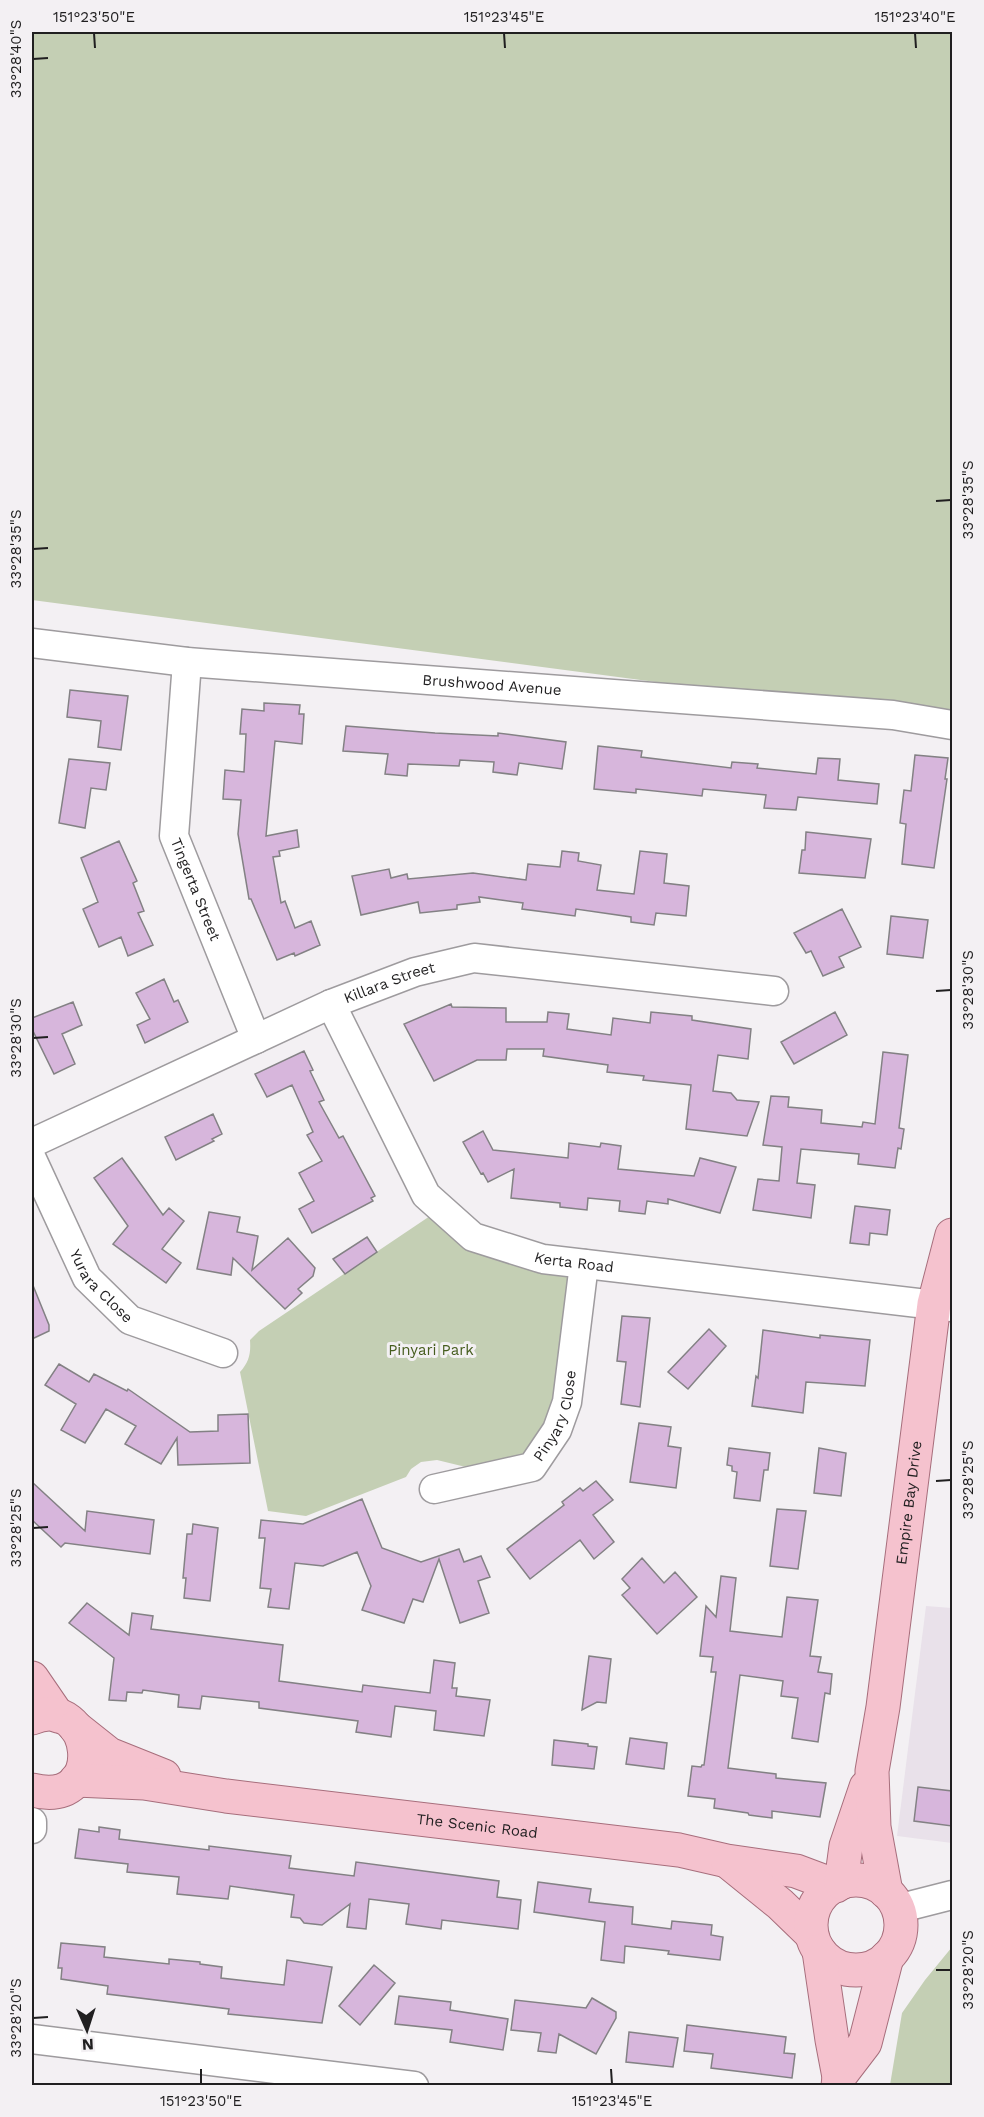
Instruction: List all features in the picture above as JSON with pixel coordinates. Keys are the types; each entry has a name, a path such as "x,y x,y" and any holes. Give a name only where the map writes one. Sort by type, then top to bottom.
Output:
{"main road":[{"name":"Empire Bay Drive","path":"891,1901 874,1827 872,1772 952,1235"},
{"name":"The Scenic Road","path":"32,1678 55,1720 109,1754 153,1773 226,1796"},
{"path":"32,1790 43,1793 66,1788 76,1780 86,1760 86,1748 82,1737 55,1720"},
{"name":"Empire Bay Drive","path":"838,1884 846,1846 872,1772"},
{"name":"The Scenic Road","path":"76,1780 144,1783 226,1796 679,1850 727,1861 796,1871 838,1884"},
{"name":"The Scenic Road","path":"727,1861 780,1904 815,1942"},
{"path":"815,1942 833,1964 852,1970 871,1967 887,1957 895,1947 900,1934 900,1922 891,1901 864,1882 852,1881 838,1884 824,1894 815,1906 811,1919 839,2081"},
{"path":"839,2081 865,2043 887,1957"}],"street":[{"name":"Brushwood Avenue","path":"32,643 188,662 893,715 952,725"},
{"name":"Tingerta Street","path":"188,662 174,836 256,1039"},
{"name":"Killara Street","path":"32,1143 331,1004 415,972 474,958 774,991"},
{"name":"Kerta Road","path":"331,1004 426,1195 473,1237 543,1259 943,1305"},
{"name":"Yurara Close","path":"32,1159 87,1278 130,1320 223,1353"},
{"name":"Pinyary Close","path":"434,1489 532,1467 557,1430 567,1402 584,1264"},
{"path":"32,1822 32,1829"},
{"path":"891,1901 952,1895"},
{"path":"32,2039 275,2077 414,2085"}],"shaded area":[{"path":"926,1606 952,1608 952,1843 897,1836"}],"green space":[{"path":"32,32 952,32 952,721 32,600"},
{"name":"Pinyari Park","path":"430,1216 565,1273 570,1285 554,1413 541,1440 519,1458 474,1469 437,1460 421,1462 411,1469 406,1477 306,1516 268,1511 240,1372 249,1357 250,1340 259,1331"},
{"path":"952,1947 952,2085 890,2085 902,2013"}],"building":[{"path":"70,690 128,696 121,750 98,747 101,721 67,717"},
{"path":"264,703 300,705 299,714 304,714 302,744 275,741 266,836 297,830 299,847 279,851 280,856 273,857 281,903 285,901 295,928 311,921 320,945 295,956 294,953 277,960 251,899 249,899 238,834 241,800 223,799 225,770 244,772 246,734 240,734 242,709 264,711"},
{"path":"346,726 498,736 498,733 566,742 562,769 519,763 517,775 493,772 494,762 460,760 459,766 408,764 407,776 385,774 388,754 343,751"},
{"path":"598,746 642,751 641,757 731,768 732,762 758,764 757,768 816,774 818,758 840,759 838,780 879,784 877,804 798,797 796,810 764,808 766,795 703,789 702,796 636,789 636,793 594,789"},
{"path":"915,755 948,758 934,868 902,864 906,824 900,823 904,790 911,791"},
{"path":"69,759 110,763 106,790 91,788 85,828 59,823"},
{"path":"806,832 871,839 865,878 799,873 802,850 805,850"},
{"path":"119,841 137,881 133,883 144,911 138,913 153,945 128,956 121,937 99,947 83,909 98,902 81,858"},
{"path":"562,851 579,853 578,861 601,865 597,890 634,894 640,851 667,854 664,883 689,886 686,916 656,913 654,925 631,922 631,917 576,909 575,916 522,909 523,903 479,897 480,902 457,905 457,909 420,913 418,902 361,915 352,876 389,869 391,878 407,874 408,879 473,873 526,880 528,864 560,867"},
{"path":"842,909 861,947 839,957 844,967 823,976 811,951 806,953 794,933"},
{"path":"891,916 928,920 923,958 887,954"},
{"path":"164,979 174,1002 178,1000 188,1022 145,1043 137,1025 150,1019 136,993"},
{"path":"73,1002 82,1025 62,1034 75,1064 54,1074 32,1029 32,1018"},
{"path":"451,1004 452,1007 506,1008 506,1022 547,1022 548,1012 569,1014 567,1029 611,1035 613,1018 650,1023 651,1012 692,1016 692,1020 751,1029 748,1059 718,1055 713,1091 731,1093 737,1100 759,1102 747,1136 686,1129 691,1085 643,1080 644,1076 607,1072 608,1065 543,1056 544,1049 507,1049 506,1060 477,1060 434,1081 404,1024"},
{"path":"835,1012 847,1035 794,1064 781,1042"},
{"path":"304,1051 313,1070 310,1071 324,1100 319,1102 339,1138 343,1136 375,1196 371,1198 373,1201 312,1233 299,1209 314,1201 299,1173 322,1161 307,1135 313,1132 292,1085 267,1097 255,1074"},
{"path":"883,1052 908,1055 899,1128 904,1129 895,1168 858,1164 859,1154 801,1149 797,1183 815,1185 811,1218 753,1210 758,1179 779,1181 782,1147 763,1145 771,1096 789,1097 788,1107 822,1110 821,1123 862,1127 863,1122 875,1124"},
{"path":"213,1114 222,1134 212,1139 214,1141 176,1160 165,1137"},
{"path":"483,1131 493,1150 568,1158 569,1143 600,1147 601,1143 621,1146 618,1169 694,1176 700,1158 736,1167 720,1213 668,1199 668,1204 647,1201 645,1214 619,1211 620,1201 588,1198 587,1210 560,1207 560,1203 511,1198 514,1169 488,1182 463,1142"},
{"path":"122,1158 163,1215 169,1208 184,1221 162,1249 181,1263 166,1283 113,1244 128,1226 94,1178"},
{"path":"855,1206 890,1210 887,1235 870,1233 869,1245 850,1243"},
{"path":"209,1212 240,1217 237,1232 258,1236 252,1270 288,1238 315,1268 313,1276 298,1289 302,1293 285,1309 233,1258 231,1275 197,1269"},
{"path":"367,1237 377,1252 345,1274 333,1259"},
{"path":"32,1283 49,1325 49,1331 32,1339"},
{"path":"622,1316 650,1318 640,1407 621,1404 626,1362 617,1361"},
{"path":"709,1329 726,1346 688,1389 668,1372"},
{"path":"763,1330 820,1338 820,1335 870,1340 865,1386 806,1382 803,1413 752,1406 756,1376 758,1378"},
{"path":"59,1364 89,1382 94,1374 127,1391 128,1389 190,1432 218,1431 218,1415 248,1414 250,1463 178,1465 177,1438 161,1464 125,1444 136,1426 106,1409 85,1443 61,1430 76,1404 45,1385"},
{"path":"639,1423 671,1427 668,1446 681,1448 676,1488 630,1482"},
{"path":"729,1448 770,1453 768,1470 764,1470 760,1501 734,1498 737,1472 732,1471 732,1466 727,1465"},
{"path":"819,1448 846,1453 841,1496 814,1493"},
{"path":"596,1481 613,1500 593,1515 614,1542 594,1559 580,1540 530,1579 507,1549 564,1505 562,1502 580,1488 583,1491"},
{"path":"32,1482 85,1531 87,1511 154,1520 150,1554 65,1543 61,1547 32,1520"},
{"path":"362,1499 382,1548 421,1562 459,1549 464,1562 481,1556 490,1577 478,1581 489,1613 460,1623 439,1559 423,1602 413,1599 404,1623 362,1610 371,1586 357,1552 323,1566 295,1563 289,1609 268,1607 271,1589 260,1588 265,1538 259,1538 261,1520 303,1524"},
{"path":"777,1509 806,1511 798,1569 770,1566"},
{"path":"193,1524 218,1528 210,1601 184,1598 186,1578 183,1578 187,1534 192,1534"},
{"path":"642,1558 664,1583 675,1572 697,1597 657,1634 622,1595 630,1588 622,1579"},
{"path":"721,1576 736,1578 730,1631 782,1637 787,1597 818,1600 810,1656 821,1657 818,1672 832,1674 830,1694 825,1693 818,1742 792,1738 798,1698 781,1696 783,1681 740,1675 728,1768 776,1774 776,1778 826,1783 820,1817 772,1811 772,1818 749,1815 714,1808 715,1799 688,1796 692,1766 704,1765 716,1672 711,1672 713,1657 700,1656 706,1606 716,1617"},
{"path":"87,1603 129,1635 132,1613 153,1616 151,1629 283,1645 279,1681 362,1692 363,1685 430,1693 434,1660 455,1663 452,1688 457,1688 456,1696 490,1700 484,1736 434,1730 436,1711 395,1706 391,1737 356,1732 358,1721 259,1708 259,1702 202,1696 200,1709 178,1707 179,1695 143,1690 142,1693 127,1692 126,1701 109,1700 114,1658 69,1623"},
{"path":"589,1656 611,1659 606,1703 597,1702 582,1710"},
{"path":"630,1738 667,1743 664,1769 626,1764"},
{"path":"554,1740 597,1747 594,1769 552,1765"},
{"path":"918,1787 952,1791 952,1826 914,1821"},
{"path":"99,1827 120,1830 119,1839 209,1850 209,1846 291,1856 289,1868 354,1876 356,1862 499,1881 497,1897 521,1900 518,1929 442,1920 441,1929 406,1924 409,1904 369,1899 366,1929 347,1927 350,1904 322,1925 304,1923 300,1918 291,1917 294,1895 230,1886 228,1899 177,1894 179,1877 127,1872 128,1864 75,1858 79,1829 99,1832"},
{"path":"538,1882 591,1889 589,1902 633,1907 632,1924 671,1929 672,1921 712,1925 711,1935 723,1937 720,1960 625,1946 624,1963 601,1960 605,1922 534,1912"},
{"path":"61,1943 105,1947 104,1957 169,1964 169,1959 200,1962 200,1964 222,1967 221,1978 284,1985 287,1960 332,1967 322,2023 228,2014 229,2009 107,1994 108,1986 61,1979 62,1968 58,1968"},
{"path":"374,1965 395,1983 360,2025 339,2006"},
{"path":"399,1996 451,2002 450,2010 508,2019 503,2050 450,2042 452,2030 395,2024"},
{"path":"592,1998 616,2012 616,2018 596,2054 559,2034 556,2053 538,2051 541,2033 511,2030 515,2000 586,2008"},
{"path":"687,2025 786,2037 784,2053 795,2054 792,2078 711,2068 713,2054 684,2051"},
{"path":"629,2032 678,2038 673,2067 626,2062"}]}
